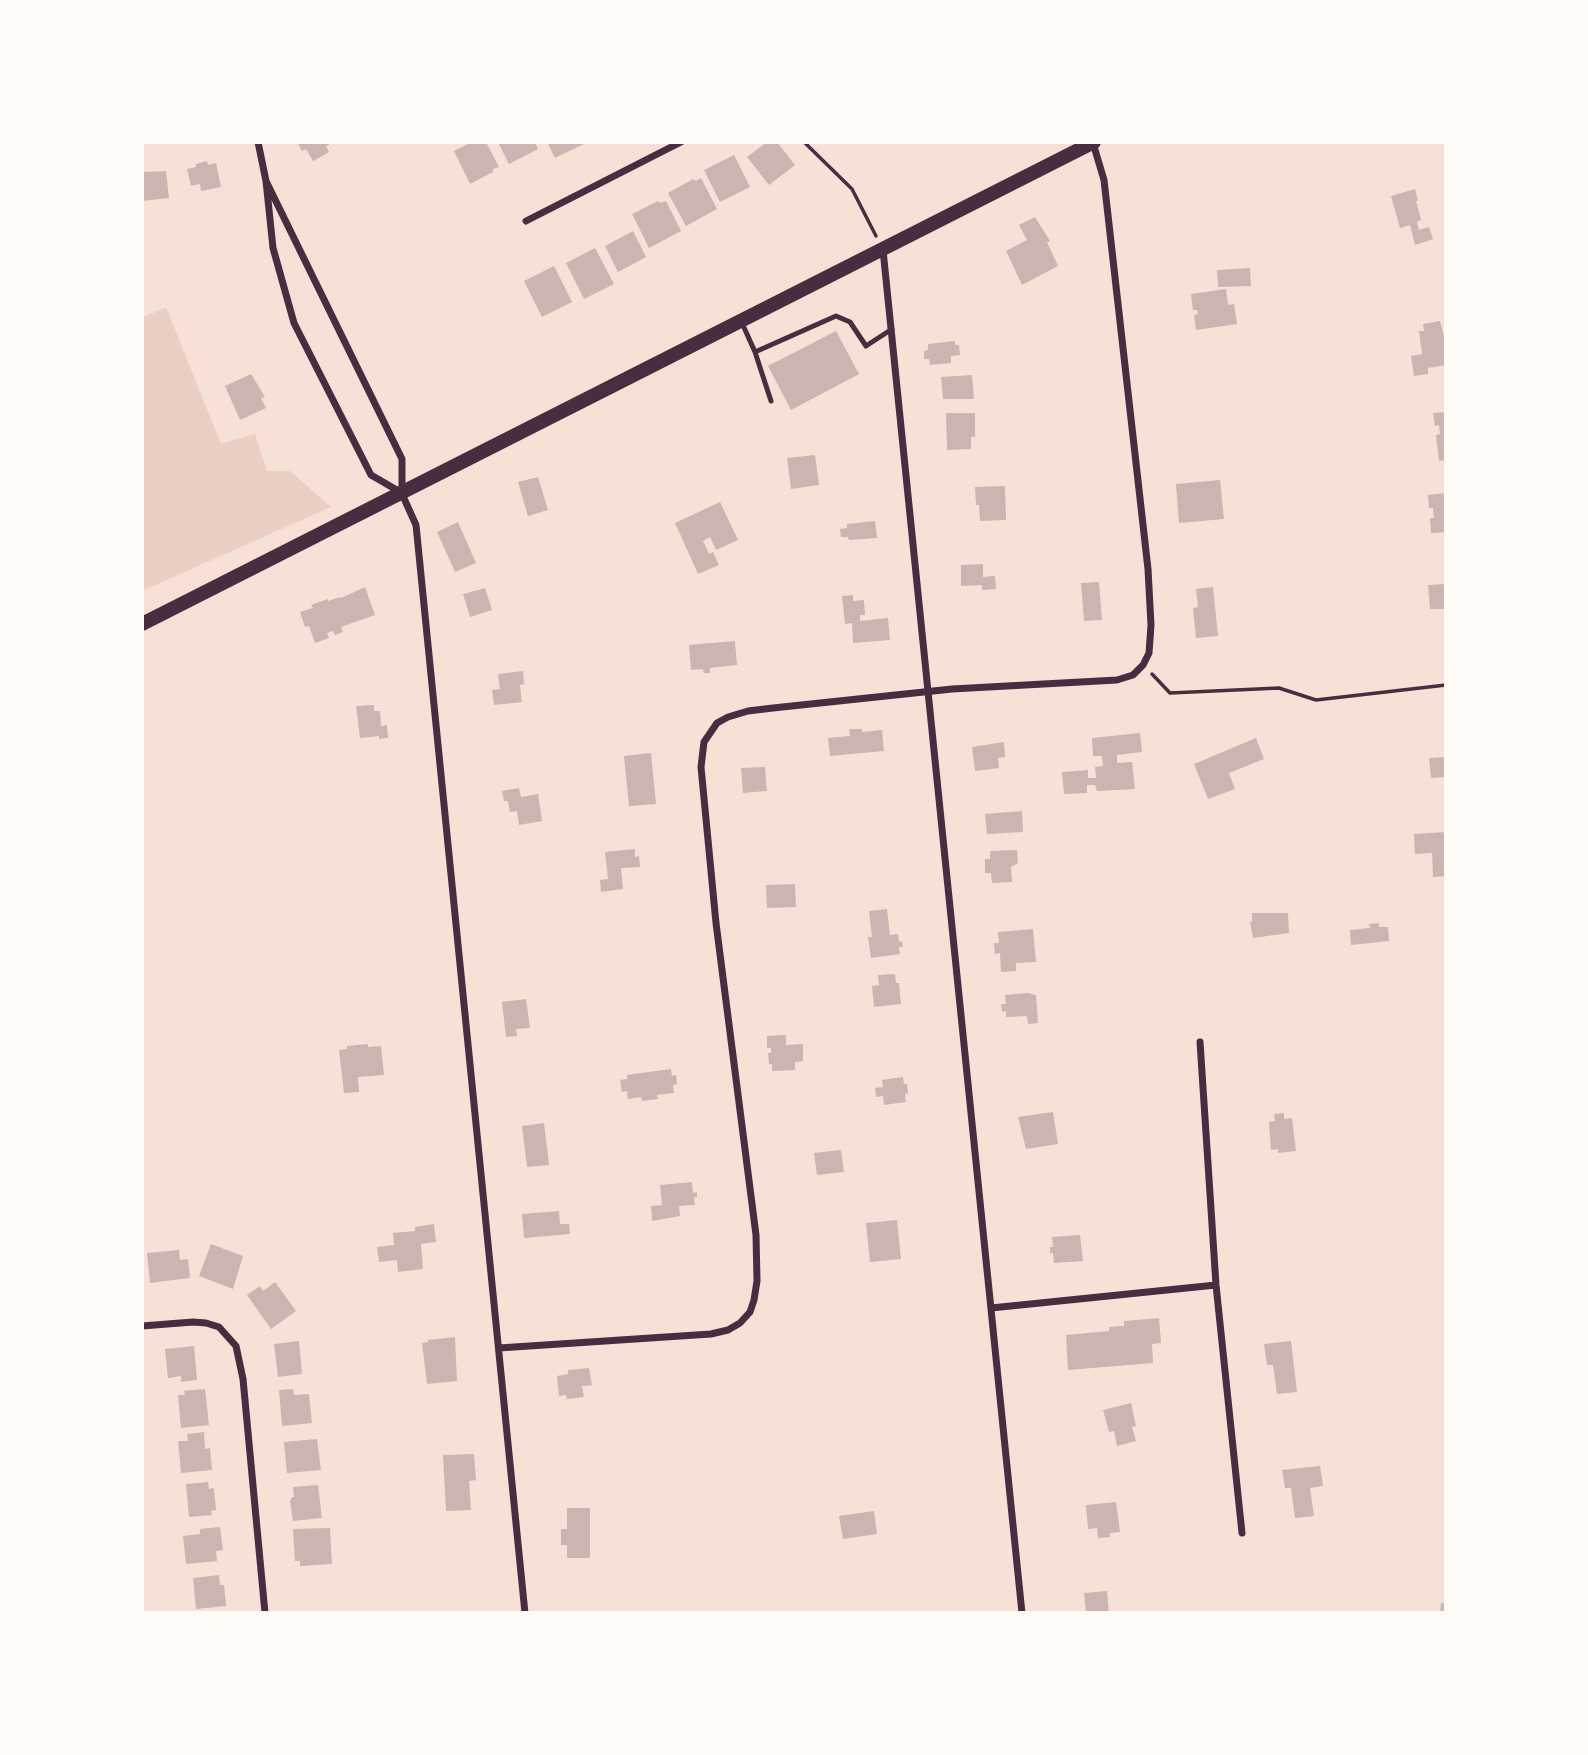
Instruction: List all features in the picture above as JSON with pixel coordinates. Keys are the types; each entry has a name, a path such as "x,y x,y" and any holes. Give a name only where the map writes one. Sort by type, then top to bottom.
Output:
{"main road":[{"path":"142,624 1094,142"}],"street":[{"path":"258,142 266,181 273,248 295,323 371,475 402,494"},
{"path":"526,221 681,142"},
{"path":"499,1348 711,1334 728,1330 740,1323 750,1312 757,1281 756,1235 716,923 701,767 704,742 717,723 748,711 929,692 1102,682 1133,675 1143,665 1149,653 1151,640 1147,569 1104,180 1094,142"},
{"path":"266,181 402,460 402,494 416,525 526,1613"},
{"path":"883,250 1022,1613"},
{"path":"1200,1042 1216,1285 1242,1533"},
{"path":"991,1308 1216,1285"},
{"path":"142,1326 206,1323 219,1327 236,1346 243,1379 265,1613"}],"lane":[{"path":"755,352 836,316 850,321 866,346 892,329"},
{"path":"741,322 755,352 771,401"}],"path":[{"path":"804,142 852,189 883,250"},
{"path":"1143,665 1170,693 1279,688 1316,699 1446,685"}],"shaded area":[{"path":"166,307 221,444 255,434 267,471 290,471 331,507 142,591 142,318"}],"building":[{"path":"297,142 334,142 326,146 329,152 313,161 306,149 302,151"},
{"path":"472,142 486,142 499,167 470,184 454,151"},
{"path":"498,142 535,142 538,149 509,164"},
{"path":"547,142 588,142 555,158"},
{"path":"767,142 777,142 795,165 769,185 747,157"},
{"path":"734,155 750,187 720,202 704,170"},
{"path":"207,161 208,165 216,163 221,187 201,191 200,184 191,186 187,169"},
{"path":"166,171 169,198 142,201 142,172"},
{"path":"701,178 717,209 686,226 668,193 693,179 696,181"},
{"path":"1415,189 1421,220 1417,222 1419,230 1429,227 1433,239 1415,245 1410,225 1400,228 1391,196"},
{"path":"658,201 666,201 681,231 649,248 632,214"},
{"path":"1035,217 1050,241 1047,242 1058,266 1022,285 1006,251 1027,240 1019,225"},
{"path":"633,231 646,257 618,272 605,246"},
{"path":"595,248 614,284 584,299 566,263"},
{"path":"554,266 572,302 542,317 524,281"},
{"path":"1250,268 1251,286 1218,287 1217,270"},
{"path":"1226,289 1228,305 1234,304 1237,324 1196,330 1194,315 1198,314 1197,310 1193,310 1191,294"},
{"path":"1440,321 1446,344 1446,365 1428,368 1428,374 1414,376 1411,356 1422,354 1419,331 1424,331 1423,324"},
{"path":"836,331 859,374 791,410 768,366"},
{"path":"955,341 955,345 959,345 960,355 951,356 951,363 930,365 929,359 924,359 928,344"},
{"path":"251,374 265,397 261,398 266,408 240,420 225,386"},
{"path":"972,375 974,399 943,399 941,377"},
{"path":"1446,412 1446,460 1439,461 1436,435 1440,434 1439,425 1435,426 1433,413"},
{"path":"946,413 975,413 975,437 971,437 971,449 947,450"},
{"path":"815,455 819,485 791,489 787,458"},
{"path":"538,477 548,510 528,516 518,482"},
{"path":"1220,480 1224,519 1179,523 1176,484"},
{"path":"1005,486 1006,520 980,521 975,487"},
{"path":"1446,493 1446,532 1431,533 1430,518 1434,518 1433,508 1429,508 1428,495"},
{"path":"720,502 738,540 716,550 710,537 703,541 709,554 713,552 719,565 698,574 675,523"},
{"path":"875,521 877,538 849,540 848,537 841,537 840,529 847,528 847,524"},
{"path":"458,522 476,563 455,572 437,532"},
{"path":"983,564 983,577 995,576 996,589 982,590 982,585 961,586 961,565"},
{"path":"1099,582 1102,620 1084,621 1081,583"},
{"path":"1446,584 1446,609 1430,609 1428,585"},
{"path":"365,587 375,615 341,627 343,632 335,635 333,631 327,633 329,638 315,643 300,612 313,608 311,605 341,598"},
{"path":"1213,587 1218,636 1196,638 1193,608 1198,607 1196,589"},
{"path":"485,588 492,610 470,617 463,594"},
{"path":"853,595 853,601 864,600 865,615 860,615 860,621 888,618 890,640 853,643 852,623 845,624 842,596"},
{"path":"735,641 737,665 710,668 710,673 704,673 703,669 691,670 689,645"},
{"path":"523,671 524,684 520,685 522,702 494,705 492,690 500,689 498,674"},
{"path":"374,705 374,711 380,711 381,726 387,725 388,738 360,738 356,706"},
{"path":"849,729 862,729 862,732 882,730 884,751 830,756 828,738 850,736"},
{"path":"1140,733 1142,752 1117,755 1117,763 1132,762 1135,789 1097,791 1095,785 1087,785 1087,793 1064,794 1062,772 1088,770 1088,778 1096,778 1095,767 1103,766 1102,756 1093,756 1092,738"},
{"path":"1256,738 1264,759 1229,773 1235,789 1208,799 1194,764"},
{"path":"1004,742 1005,757 998,758 999,768 975,771 972,747"},
{"path":"651,753 656,804 629,806 624,756"},
{"path":"1446,757 1446,777 1431,778 1429,758"},
{"path":"765,767 767,791 743,793 741,768"},
{"path":"519,788 521,797 538,794 542,821 519,825 517,811 510,812 502,791"},
{"path":"1022,811 1023,832 987,834 985,814"},
{"path":"1446,832 1446,876 1433,877 1432,853 1415,854 1414,834"},
{"path":"635,849 635,857 639,856 640,867 621,868 623,889 601,892 600,880 608,879 605,852"},
{"path":"1017,850 1018,863 1011,867 1012,882 992,883 991,873 985,873 985,859 990,859 990,851"},
{"path":"795,884 796,907 767,908 766,885"},
{"path":"887,909 890,935 898,934 903,947 899,947 900,954 871,958 868,937 872,937 869,911"},
{"path":"1252,913 1288,913 1289,933 1253,938 1250,922"},
{"path":"1379,923 1379,927 1388,927 1389,941 1351,945 1350,930 1370,928 1369,924"},
{"path":"1033,929 1036,962 1016,963 1016,971 1001,972 1000,953 995,954 994,943 999,943 998,932"},
{"path":"895,974 896,983 899,983 901,1004 874,1007 872,986 879,985 878,975"},
{"path":"1005,995 1036,995 1038,1023 1028,1024 1027,1016 1006,1017 1006,1011 1002,1012 1001,1004 1006,1004"},
{"path":"526,999 530,1028 516,1029 517,1036 506,1037 502,1002"},
{"path":"786,1035 786,1045 803,1044 803,1061 795,1062 795,1070 772,1071 768,1053 771,1053 771,1048 767,1048 767,1036"},
{"path":"368,1044 368,1047 381,1046 384,1075 358,1077 359,1092 344,1093 339,1050 347,1049 347,1046"},
{"path":"671,1069 672,1076 676,1075 674,1093 657,1095 658,1099 642,1101 641,1097 628,1099 627,1091 622,1092 620,1080 627,1079 627,1075"},
{"path":"903,1077 904,1084 907,1084 906,1102 884,1105 883,1096 876,1097 875,1088 883,1087 882,1080"},
{"path":"1053,1112 1058,1144 1026,1149 1018,1117"},
{"path":"1284,1113 1284,1119 1292,1118 1296,1151 1278,1153 1278,1149 1271,1150 1269,1122 1275,1121 1274,1114"},
{"path":"544,1123 549,1165 527,1167 522,1126"},
{"path":"841,1150 844,1172 817,1175 814,1153"},
{"path":"692,1182 693,1193 697,1192 697,1197 694,1197 695,1205 679,1206 680,1216 652,1221 651,1206 662,1205 660,1185"},
{"path":"559,1211 560,1224 569,1224 570,1234 524,1238 522,1214"},
{"path":"897,1220 901,1259 870,1262 866,1223"},
{"path":"434,1224 436,1242 421,1244 423,1269 398,1272 397,1260 379,1262 377,1247 394,1245 393,1233 415,1231 415,1227"},
{"path":"1080,1235 1083,1261 1054,1263 1053,1253 1050,1253 1050,1247 1053,1247 1052,1237"},
{"path":"211,1244 243,1256 233,1289 199,1276"},
{"path":"179,1250 180,1260 188,1259 190,1278 150,1283 147,1253"},
{"path":"275,1282 296,1311 271,1329 247,1295 260,1286 263,1291"},
{"path":"1159,1318 1161,1343 1152,1344 1153,1363 1068,1370 1066,1335 1109,1331 1109,1327 1124,1326 1124,1321"},
{"path":"455,1337 457,1381 427,1384 422,1343"},
{"path":"299,1341 302,1374 278,1377 274,1344"},
{"path":"1291,1341 1297,1392 1277,1394 1273,1365 1267,1365 1264,1344"},
{"path":"194,1346 197,1380 181,1382 181,1376 168,1378 165,1349"},
{"path":"589,1368 592,1385 582,1386 584,1397 567,1399 566,1395 559,1396 557,1376 568,1374 568,1370"},
{"path":"205,1389 209,1425 181,1428 178,1395 185,1395 184,1391"},
{"path":"293,1389 294,1395 309,1394 312,1423 282,1426 279,1390"},
{"path":"1131,1403 1136,1426 1132,1427 1136,1441 1117,1446 1114,1431 1109,1432 1103,1410"},
{"path":"204,1432 205,1449 210,1448 212,1470 181,1473 178,1441 188,1441 187,1434"},
{"path":"317,1439 321,1470 287,1473 284,1442"},
{"path":"474,1454 476,1480 469,1481 471,1510 446,1511 443,1455"},
{"path":"1320,1466 1323,1486 1310,1488 1314,1516 1295,1518 1291,1488 1285,1488 1282,1470"},
{"path":"208,1482 209,1489 214,1488 216,1510 211,1511 212,1515 189,1517 186,1484"},
{"path":"318,1485 322,1518 293,1521 290,1501 294,1497 293,1487"},
{"path":"1116,1502 1120,1532 1110,1533 1110,1537 1098,1538 1097,1528 1088,1529 1086,1505"},
{"path":"567,1508 590,1508 590,1558 567,1558 567,1545 561,1545 561,1529 567,1529"},
{"path":"874,1511 877,1534 843,1539 839,1516"},
{"path":"220,1527 223,1550 216,1551 217,1561 186,1564 183,1536 200,1534 200,1529"},
{"path":"330,1528 332,1564 300,1566 300,1561 295,1561 293,1529"},
{"path":"219,1575 220,1585 224,1585 226,1606 196,1609 193,1578"},
{"path":"1107,1591 1109,1613 1086,1613 1084,1593"},
{"path":"1441,1603 1446,1604 1446,1613 1440,1613"}]}
